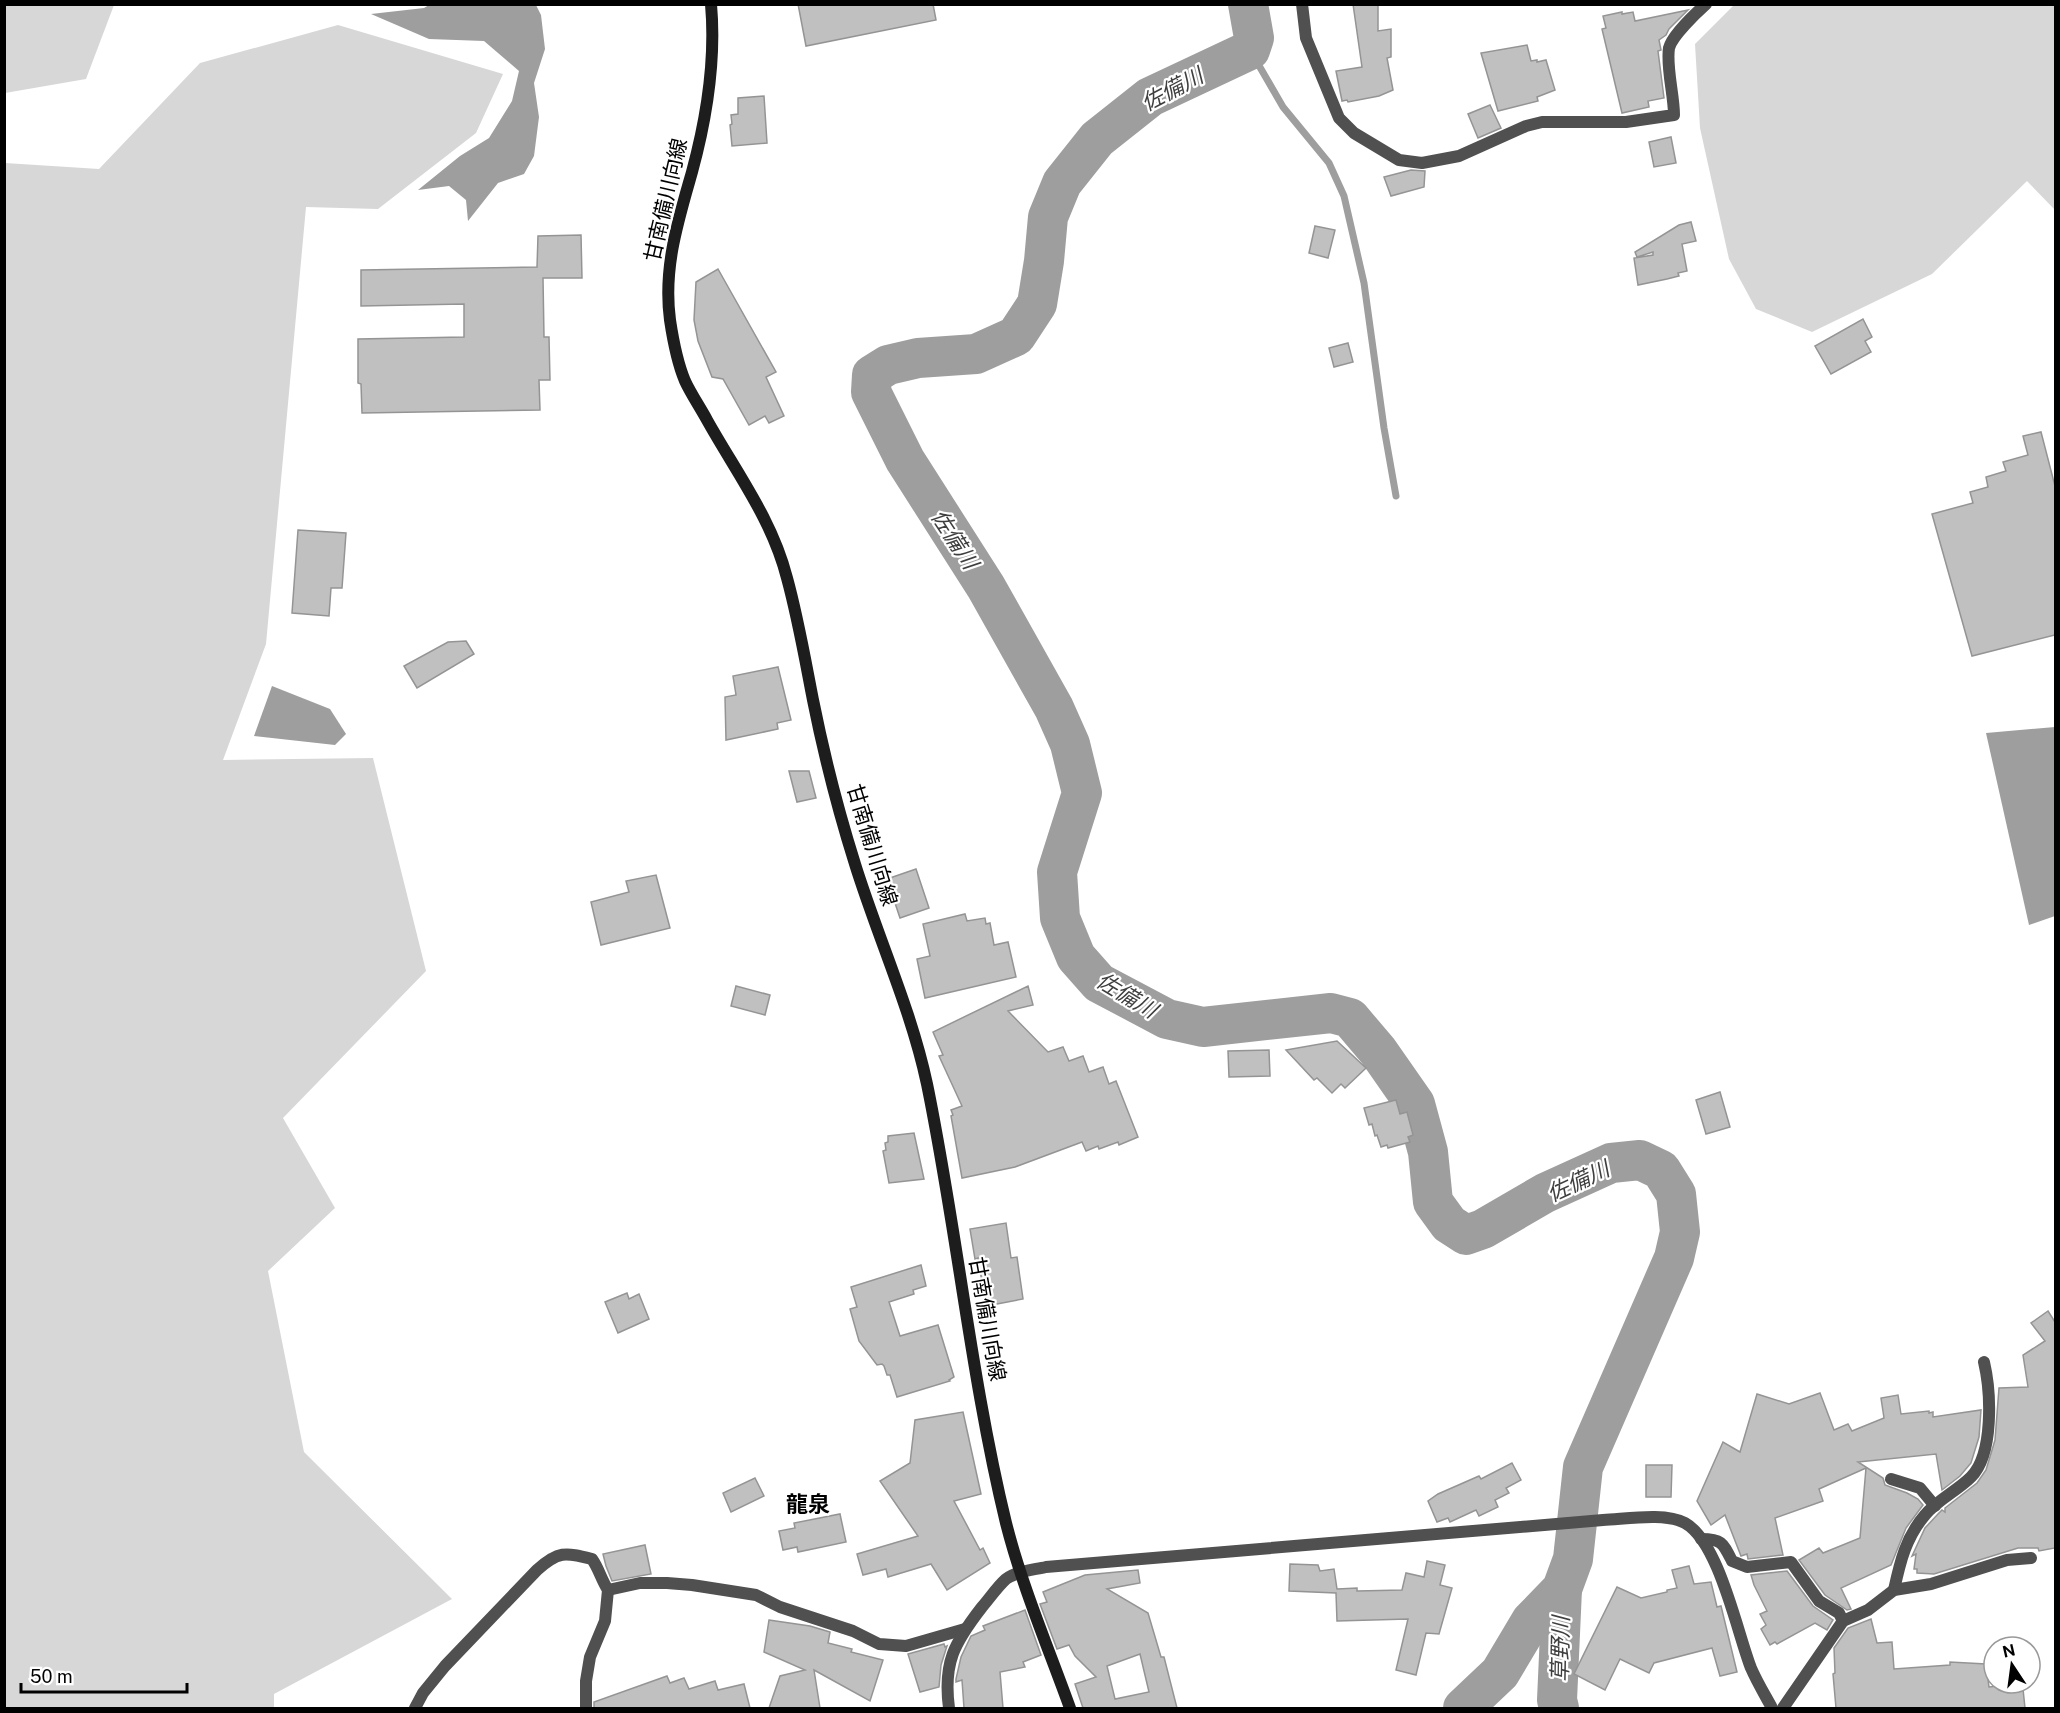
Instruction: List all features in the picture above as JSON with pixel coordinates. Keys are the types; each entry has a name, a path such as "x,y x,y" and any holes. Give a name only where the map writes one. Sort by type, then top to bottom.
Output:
{"main road":[{"name":"甘南備川向線","path":"711,4 712,54 709,92 692,173 672,247 668,286 671,328 686,382 715,435 755,498 780,551 832,784 854,862 906,1009 922,1063 934,1119 976,1377 1007,1527 1021,1573 1070,1708"}],"street":[{"path":"1302,4 1306,38 1339,118 1353,133 1399,160 1422,163 1458,156 1526,126 1542,122 1626,122 1674,115 1669,60 1670,45 1695,13 1706,4"},
{"path":"1894,1590 1901,1557 1914,1529 1926,1513 1973,1475 1985,1450 1988,1432 1988,1378 1984,1362"},
{"path":"1891,1479 1920,1488 1935,1506"},
{"path":"949,1708 946,1687 948,1672 960,1635 997,1588 1007,1578 1021,1573 1046,1567 1603,1520 1667,1517 1686,1523 1714,1558 1752,1669 1772,1708"},
{"path":"1701,1539 1716,1539 1724,1545 1732,1561 1746,1567 1791,1562 1819,1601 1839,1613 1843,1621"},
{"path":"415,1708 423,1693 445,1666 537,1570 552,1557 562,1555 592,1559 608,1590 604,1621 590,1657 586,1681 586,1708"},
{"path":"1783,1708 1843,1621 1868,1610 1894,1590 1931,1584 2007,1560 2031,1558"},
{"path":"608,1590 640,1583 667,1583 756,1595 780,1607 853,1630 879,1644 906,1646 965,1629"}],"shaded area":[{"path":"5,4 114,5 86,79 5,93"},
{"path":"1735,4 2055,5 2055,210 2027,181 1932,274 1812,332 1756,309 1729,259 1700,128 1695,44"},
{"path":"429,5 536,5 541,15 545,49 534,83 539,117 534,156 524,174 498,183 468,221 466,200 449,186 418,190 460,156 489,138 512,101 519,71 484,41 429,39 371,14 424,8"},
{"path":"338,25 503,74 476,133 378,209 306,207 266,644 223,760 373,758 426,971 283,1118 335,1208 268,1271 304,1452 452,1599 274,1694 274,1708 5,1708 5,163 99,169 200,63"},
{"path":"272,686 330,709 346,734 335,745 254,736"},
{"path":"2055,727 2055,916 2029,925 1986,733"}],"building":[{"path":"798,4 933,4 936,20 806,46"},
{"path":"1353,4 1378,4 1378,31 1391,29 1391,57 1387,58 1393,90 1379,96 1348,102 1347,100 1342,101 1336,71 1362,67"},
{"path":"1688,10 1659,40 1661,50 1658,51 1664,98 1648,101 1649,107 1622,113 1602,29 1606,28 1603,16 1633,12 1635,21"},
{"path":"1527,45 1531,61 1546,60 1555,90 1537,97 1538,101 1498,111 1481,53"},
{"path":"764,96 767,143 732,146 731,115 738,114 738,98"},
{"path":"1490,105 1501,128 1478,138 1468,114"},
{"path":"1671,137 1676,163 1654,167 1649,142"},
{"path":"1411,170 1425,171 1424,187 1391,196 1384,177"},
{"path":"1691,222 1696,241 1682,244 1687,271 1678,273 1679,276 1638,285 1634,258 1653,255 1653,252 1637,257 1635,252 1679,225"},
{"path":"1315,226 1335,230 1328,258 1309,253"},
{"path":"581,235 582,278 543,278 544,337 549,337 550,380 539,380 540,410 362,413 361,384 358,383 358,339 464,337 464,304 361,306 361,270 537,267 538,236"},
{"path":"718,269 776,372 766,377 784,416 769,423 765,416 749,425 723,379 712,377 698,341 694,320 696,282"},
{"path":"1863,319 1872,337 1865,341 1871,352 1831,374 1815,346"},
{"path":"1348,343 1353,362 1334,367 1329,348"},
{"path":"2041,432 2055,486 2055,635 1972,656 1932,514 1973,503 1970,492 1988,487 1986,477 2006,471 2003,462 2028,455 2023,436"},
{"path":"298,530 346,533 342,588 331,588 329,616 292,613"},
{"path":"466,641 474,654 417,688 404,666 448,642"},
{"path":"778,667 791,720 777,723 778,729 726,740 725,697 736,695 733,676"},
{"path":"789,771 809,771 816,798 797,802"},
{"path":"916,869 929,908 900,918 887,879"},
{"path":"656,875 670,928 601,945 591,902 629,892 626,881"},
{"path":"965,914 967,921 985,918 986,924 990,923 994,945 1008,942 1016,977 925,998 917,959 930,956 923,924"},
{"path":"736,986 770,995 765,1015 731,1006"},
{"path":"1028,986 1033,1005 1008,1011 1048,1052 1063,1047 1069,1061 1083,1056 1089,1072 1103,1067 1109,1084 1116,1081 1138,1137 1119,1145 1118,1142 1086,1151 1082,1142 1015,1167 962,1178 951,1110 962,1106 939,1056 943,1055 933,1032"},
{"path":"1337,1041 1366,1068 1345,1088 1341,1084 1332,1093 1317,1078 1314,1080 1286,1050"},
{"path":"1269,1050 1270,1076 1229,1077 1228,1051"},
{"path":"1720,1092 1730,1127 1706,1134 1696,1100"},
{"path":"1396,1100 1400,1114 1407,1112 1413,1135 1408,1137 1410,1142 1388,1148 1387,1145 1381,1147 1372,1124 1369,1125 1364,1108"},
{"path":"914,1133 924,1179 889,1183 883,1151 886,1150 885,1143 888,1142 888,1136"},
{"path":"1006,1223 1011,1258 1017,1257 1023,1299 986,1306 978,1258 975,1259 970,1229"},
{"path":"921,1265 926,1286 913,1290 914,1294 889,1302 900,1336 938,1325 954,1377 950,1381 897,1397 890,1375 887,1375 884,1366 877,1365 859,1341 850,1309 857,1307 851,1287"},
{"path":"627,1293 629,1299 639,1294 649,1319 618,1333 605,1302"},
{"path":"2048,1311 2055,1322 2055,1548 2039,1551 2038,1548 2018,1548 1934,1574 1917,1573 1917,1569 1914,1569 1916,1554 1912,1556 1925,1528 1942,1510 1945,1512 1945,1508 1977,1483 1986,1470 1995,1440 1999,1388 2028,1387 2023,1355 2045,1341 2031,1323"},
{"path":"1820,1393 1834,1430 1848,1424 1852,1431 1884,1418 1881,1398 1898,1395 1901,1414 1929,1411 1929,1413 1933,1412 1933,1417 1981,1410 1979,1437 1971,1463 1960,1476 1942,1490 1936,1454 1858,1462 1883,1478 1885,1485 1907,1493 1923,1505 1906,1528 1891,1565 1841,1588 1851,1609 1847,1610 1825,1595 1799,1560 1819,1548 1823,1553 1860,1538 1866,1468 1819,1489 1823,1501 1775,1518 1783,1555 1748,1559 1747,1554 1741,1556 1725,1515 1711,1525 1697,1501 1723,1442 1740,1452 1757,1394 1789,1404"},
{"path":"963,1412 981,1494 954,1501 980,1550 983,1548 990,1563 947,1590 931,1564 888,1577 886,1569 863,1575 857,1554 918,1536 880,1481 910,1463 915,1420"},
{"path":"1512,1463 1521,1480 1506,1488 1509,1493 1495,1500 1498,1507 1479,1516 1476,1510 1450,1522 1448,1518 1437,1522 1428,1501 1438,1494 1479,1476 1481,1479"},
{"path":"1646,1465 1672,1465 1671,1497 1646,1497"},
{"path":"755,1478 764,1496 731,1512 723,1493"},
{"path":"840,1514 846,1542 798,1552 797,1547 783,1550 779,1531 795,1528 794,1523"},
{"path":"645,1545 651,1574 612,1581 603,1554"},
{"path":"1427,1561 1445,1565 1440,1585 1452,1588 1439,1634 1426,1633 1416,1675 1396,1670 1408,1619 1337,1621 1336,1593 1289,1591 1290,1564 1318,1565 1320,1571 1334,1569 1337,1589 1357,1588 1357,1591 1402,1590 1406,1573 1424,1577"},
{"path":"1689,1566 1694,1584 1711,1582 1717,1607 1721,1606 1737,1672 1720,1676 1712,1648 1654,1663 1649,1673 1620,1659 1605,1690 1574,1674 1617,1587 1641,1598 1667,1592 1667,1590 1677,1588 1672,1570"},
{"path":"1138,1570 1140,1583 1107,1589 1148,1613 1161,1657 1164,1657 1177,1708 1083,1708 1075,1684 1096,1677 1075,1656 1069,1645 1057,1649 1040,1604 1047,1602 1043,1592 1085,1575","holes":["1140,1654 1149,1692 1115,1699 1107,1666"]},
{"path":"1787,1571 1813,1606 1833,1620 1827,1630 1815,1623 1777,1644 1775,1642 1770,1645 1761,1629 1766,1625 1760,1614 1767,1611 1751,1575"},
{"path":"1025,1610 1041,1655 1023,1662 1025,1667 1000,1672 1003,1708 964,1708 962,1680 956,1682 956,1679 961,1657 971,1636 985,1630 983,1626"},
{"path":"1871,1619 1877,1643 1892,1642 1894,1669 1950,1665 1950,1662 1982,1664 1982,1695 2024,1695 2025,1708 1836,1708 1833,1674 1835,1673 1834,1648 1848,1628"},
{"path":"769,1620 810,1626 830,1632 828,1643 852,1649 851,1652 883,1660 870,1701 814,1670 820,1708 769,1708 780,1676 805,1670 764,1652"},
{"path":"944,1644 945,1647 947,1646 941,1665 939,1687 920,1692 908,1654"},
{"path":"667,1676 670,1683 684,1678 689,1689 715,1681 718,1690 744,1684 750,1708 594,1708 594,1702"}],"waterway":[{"name":"佐備川","path":"1248,4 1254,38 1250,50 1150,97 1097,139 1062,183 1048,217 1037,304 1016,336 976,354 918,358 888,365 872,375 871,392 905,460 986,587 1054,708 1070,744 1082,793 1057,872 1060,918 1076,957 1099,983 1167,1019 1203,1027 1331,1013 1350,1018 1378,1051 1415,1104 1428,1152 1433,1202 1449,1224 1466,1235 1483,1229 1545,1193 1611,1163 1640,1160 1661,1170 1676,1194 1680,1232 1674,1258 1583,1467 1573,1559 1562,1589 1531,1621 1500,1673 1463,1708"},
{"path":"1250,50 1283,107 1329,163 1344,196 1364,283 1396,496"},
{"name":"草野川","path":"1559,1708 1557,1700 1562,1589"}],"district":[{"name":"龍泉","path":"808,1504"}]}
